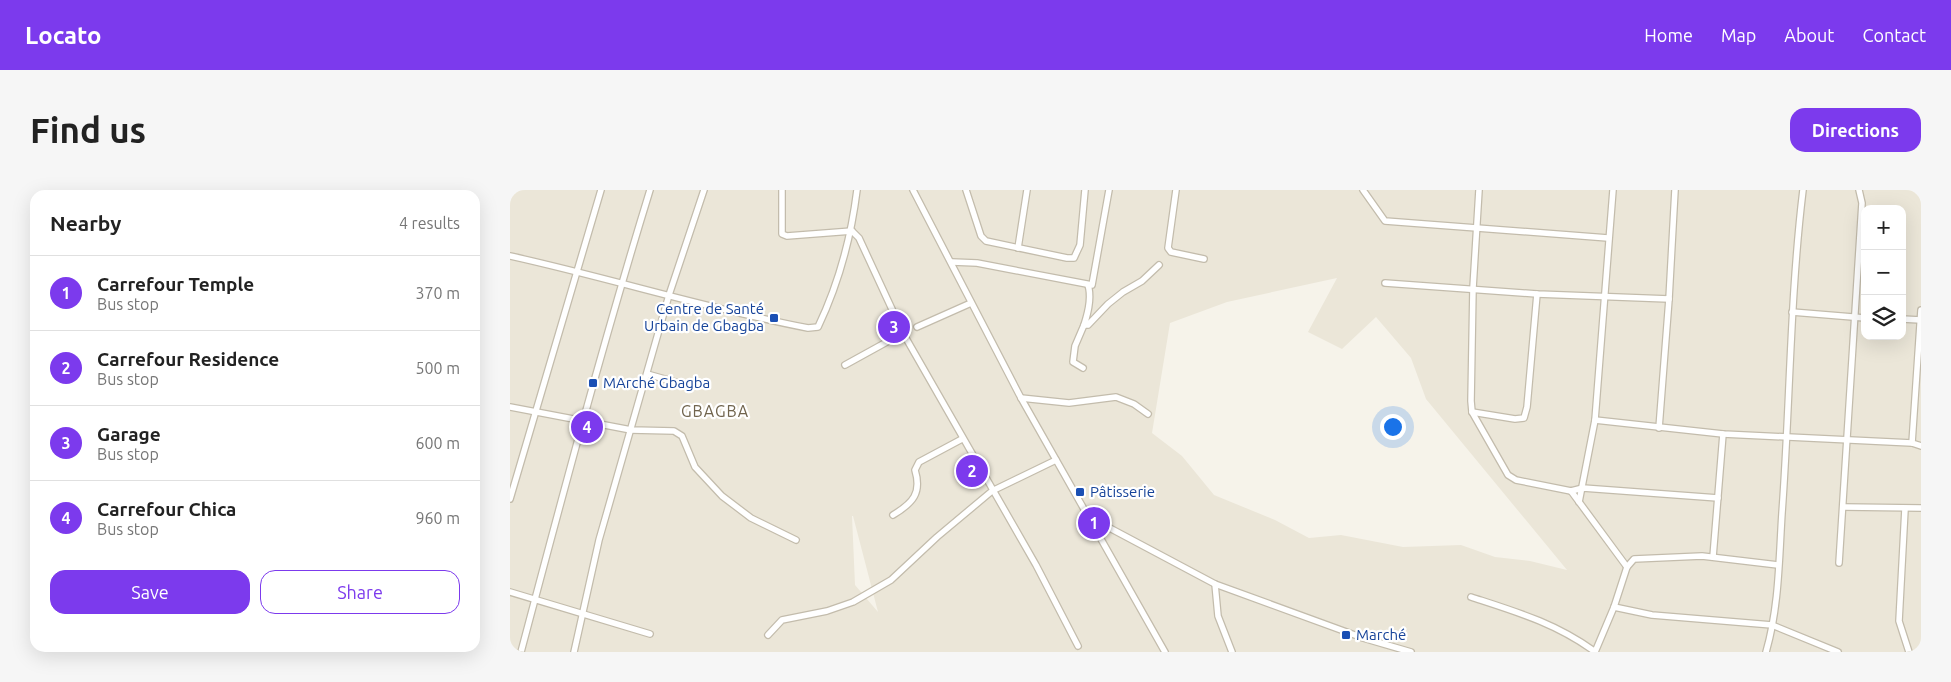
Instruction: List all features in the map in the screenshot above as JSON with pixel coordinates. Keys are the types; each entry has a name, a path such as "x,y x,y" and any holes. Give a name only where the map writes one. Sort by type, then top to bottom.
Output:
{"street":[{"path":"510,499 601,190"},
{"path":"521,652 583,421 650,190"},
{"path":"574,652 599,540 669,295 704,190"},
{"path":"782,190 782,234 787,236 852,231 859,238 903,334 1036,565 1078,646"},
{"path":"510,256 577,271 741,315 808,328 818,327 832,297 852,231 857,190"},
{"path":"913,190 1021,398 1165,652"},
{"path":"966,190 980,236 986,242 1074,258 1080,245 1085,190"},
{"path":"1018,248 1027,190"},
{"path":"952,262 977,263 1088,285 1092,284 1109,190"},
{"path":"1176,190 1168,248 1172,252 1204,259"},
{"path":"1363,190 1385,221 1477,230 1608,238"},
{"path":"1479,190 1473,288 1472,412 1508,475 1516,480 1571,491 1584,488 1718,498"},
{"path":"1579,502 1584,488 1594,420 1613,190"},
{"path":"1659,428 1675,190"},
{"path":"1766,652 1776,610 1787,439 1792,312 1803,190"},
{"path":"1839,563 1856,318 1862,203 1859,190"},
{"path":"1084,325 1088,326 1108,304 1123,292 1142,281 1159,265"},
{"path":"1385,283 1537,294 1669,299"},
{"path":"1083,368 1073,362 1075,346 1089,307 1090,291 1088,285"},
{"path":"1472,412 1515,419 1524,418 1528,407 1537,294"},
{"path":"918,327 971,303"},
{"path":"1912,443 1921,310"},
{"path":"1792,312 1861,318"},
{"path":"1906,319 1920,320"},
{"path":"845,365 903,334"},
{"path":"647,374 679,383"},
{"path":"1021,398 1069,403 1083,399 1116,397 1134,404 1148,414"},
{"path":"510,407 631,430 674,431 682,436 695,466 722,496 751,518 796,540"},
{"path":"1594,420 1723,434 1787,439 1912,443 1921,446"},
{"path":"1713,557 1723,434"},
{"path":"893,515 910,503 918,489 919,483 915,470 919,462 962,439"},
{"path":"768,635 782,620 827,611 853,602 891,580 936,537 992,491 1056,460"},
{"path":"1571,491 1627,567"},
{"path":"1844,506 1921,508"},
{"path":"1905,509 1899,621 1909,652"},
{"path":"1089,517 1215,584 1363,638 1411,652"},
{"path":"1471,597 1537,618 1564,631 1595,652 1614,607 1627,567 1638,558 1713,557 1778,565"},
{"path":"1215,584 1218,616 1232,652"},
{"path":"510,592 650,634"},
{"path":"1614,607 1652,615 1772,625 1838,652"}],"shaded area":[{"path":"510,190 1921,190 1921,652 510,652","holes":["1337,278 1308,332 1342,349 1376,317 1411,358 1426,399 1567,570 1530,561 1495,557 1461,545 1403,547 1341,535 1309,538 1275,520 1214,495 1182,456 1152,433 1170,323 1227,302","853,516 878,612 855,585"]}],"place":[{"name":"Centre de Santé Urbain de Gbagba","path":"774,318"},
{"name":"Garage","path":"894,327"},
{"name":"MArché Gbagba","path":"593,383"},
{"name":"Carrefour Chica","path":"587,427"},
{"name":"Carrefour Residence","path":"972,471"},
{"name":"Pâtisserie","path":"1080,492"},
{"name":"Carrefour Temple","path":"1094,523"},
{"name":"Marché","path":"1346,635"}],"district":[{"name":"GBAGBA","path":"715,411"}]}
